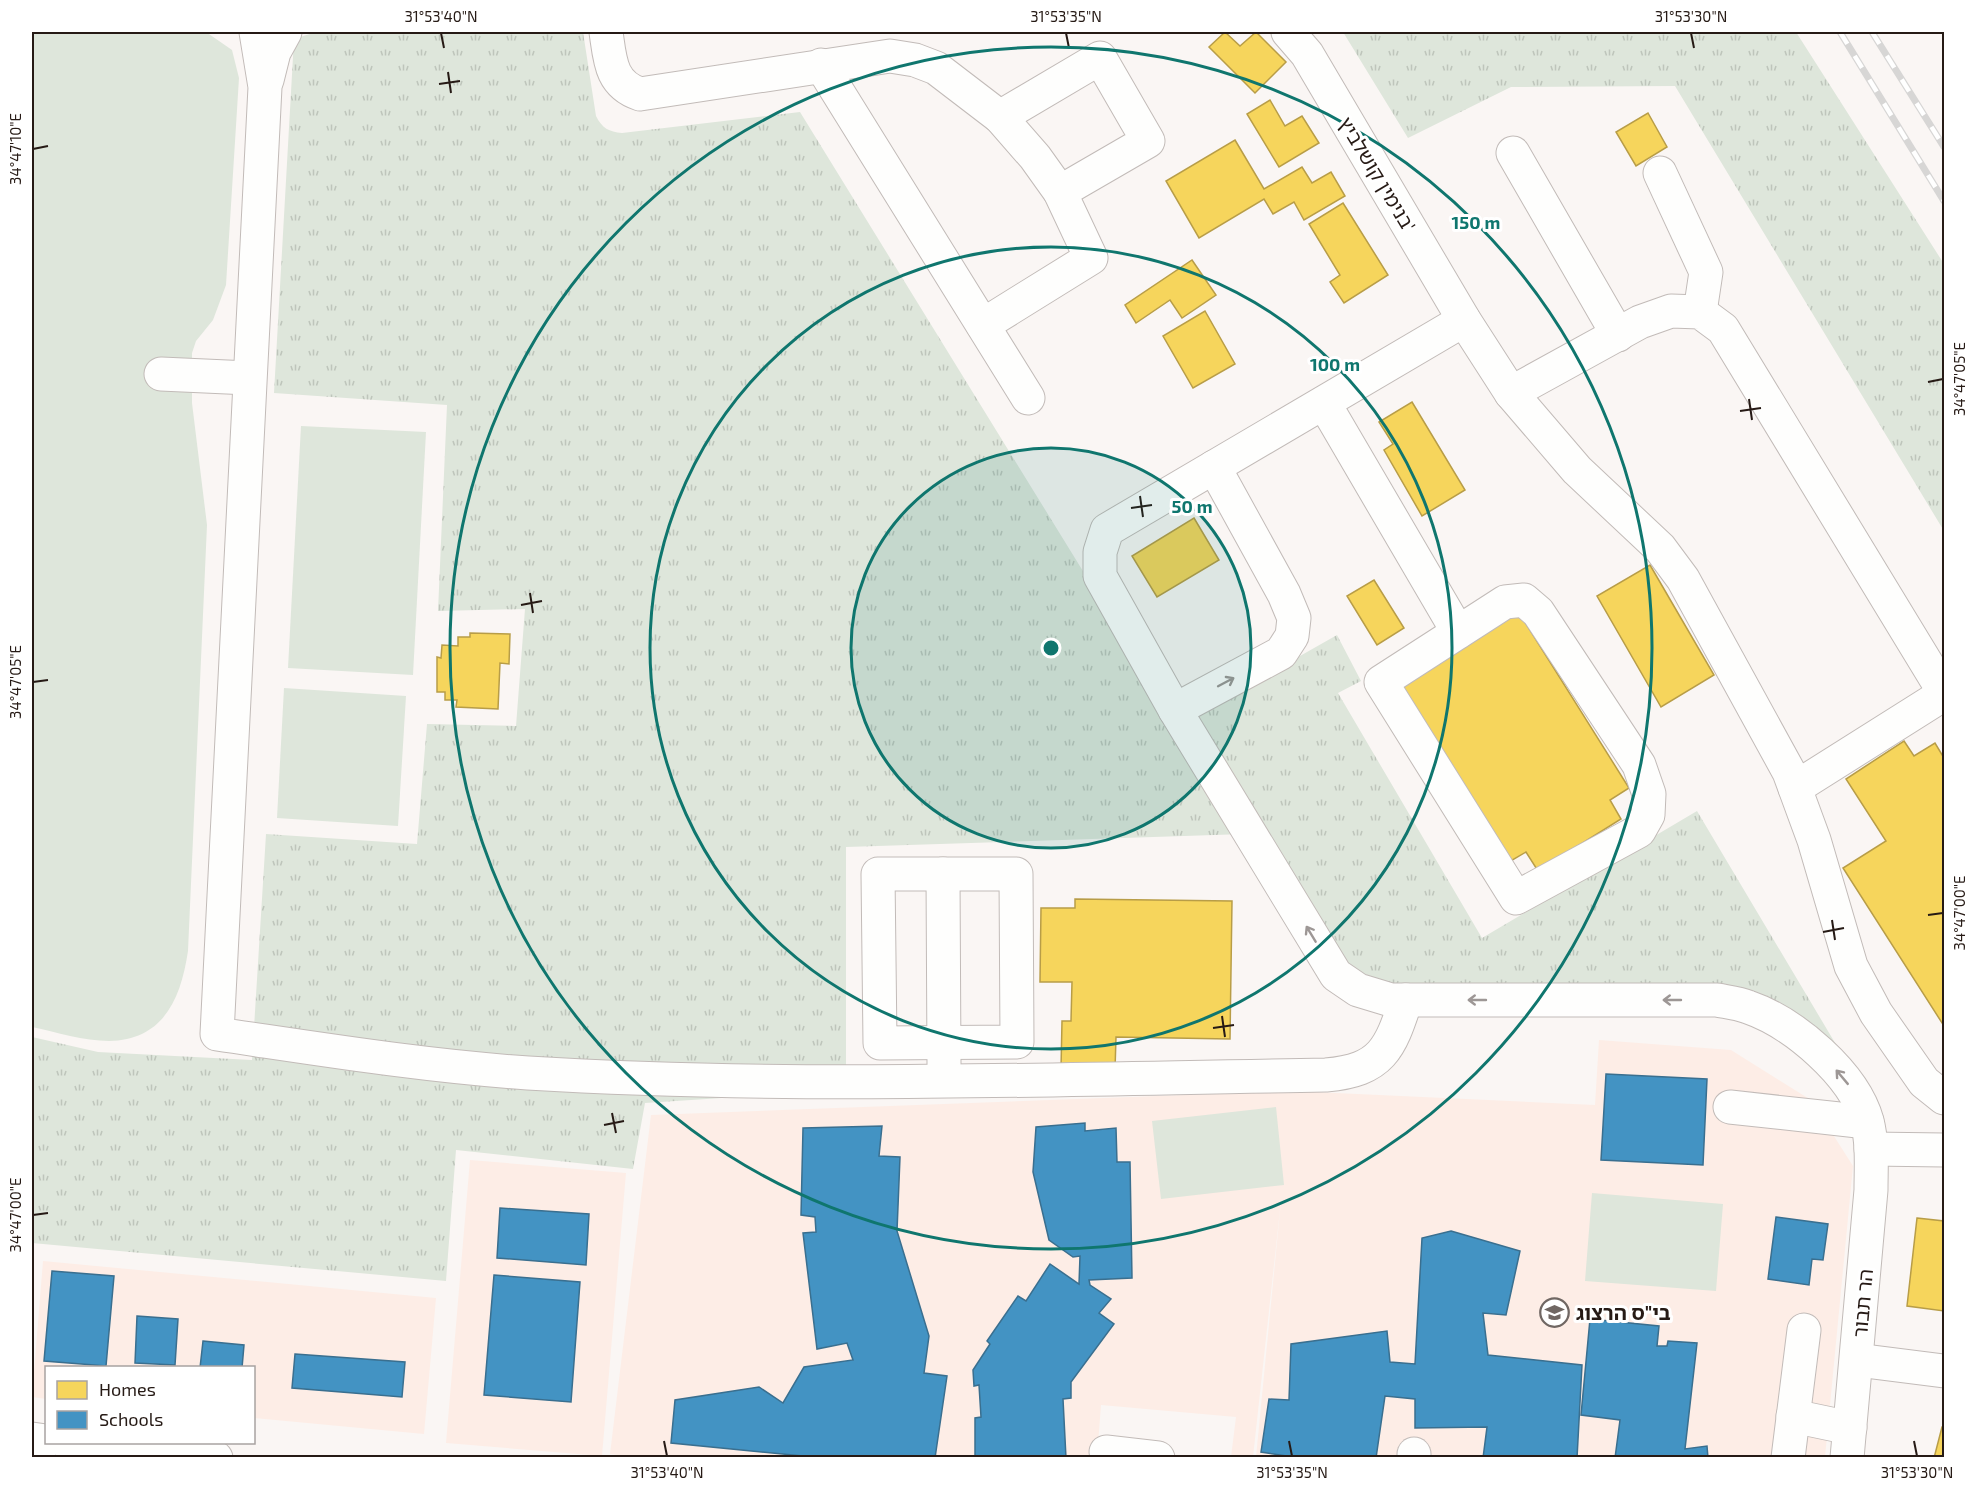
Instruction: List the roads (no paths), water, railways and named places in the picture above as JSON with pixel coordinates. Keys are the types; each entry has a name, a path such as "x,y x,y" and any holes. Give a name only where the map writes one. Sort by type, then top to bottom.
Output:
{"street":[{"path":"256,32 265,87"},
{"path":"285,32 274,52 265,87 217,1034 438,1065 526,1073 719,1079 944,1082 1353,1073 1371,1064 1384,1050 1395,1033 1406,1000"},
{"path":"606,32 611,69 617,80 630,91 640,94 890,56 915,60 936,68 1000,117 1035,157 1060,192 1091,258 983,325"},
{"name":"בנימין קושלביץ'","path":"1288,32 1307,54 1464,320 1511,393 1578,470 1660,548 1683,579 1789,772 1814,840 1851,966 1876,1013 1934,1090"},
{"path":"1000,117 1100,58 1148,141 1060,192"},
{"path":"821,65 1028,398"},
{"path":"1513,153 1618,335"},
{"path":"1660,172 1706,272 1700,312"},
{"path":"1511,393 1640,322 1671,311 1700,312 1723,329 1944,693 1795,788"},
{"path":"1464,320 1107,530 1101,552 1100,576 1175,710 1336,975 1359,990 1391,1000 1717,1000 1749,1007 1773,1019 1812,1046 1857,1095 1869,1135"},
{"path":"161,374 249,378"},
{"path":"1324,403 1458,632"},
{"path":"1175,710 1281,653 1292,636 1294,618 1274,576 1214,467"},
{"path":"1524,600 1538,612 1639,765 1649,794 1648,815 1639,831 1516,898 1381,682 1458,632 1505,602 1524,600"},
{"path":"878,874 943,874 1016,874 1017,1042 879,1043 878,874"},
{"path":"943,874 944,1082"},
{"path":"1730,1107 1944,1150"},
{"name":"הר תבור","path":"1849,1443 1871,1190 1869,1135"},
{"path":"1788,1458 1804,1330"},
{"path":"1857,1360 1944,1371"},
{"path":"1793,1416 1849,1443"},
{"path":"76,1444 216,1458"},
{"path":"1106,1452 1158,1458"}],"railway":[{"path":"1840,32 1944,201"},
{"path":"1872,32 1944,147"}],"place":[{"name":"בי\"ס הרצוג","path":"1555,1312"}]}
